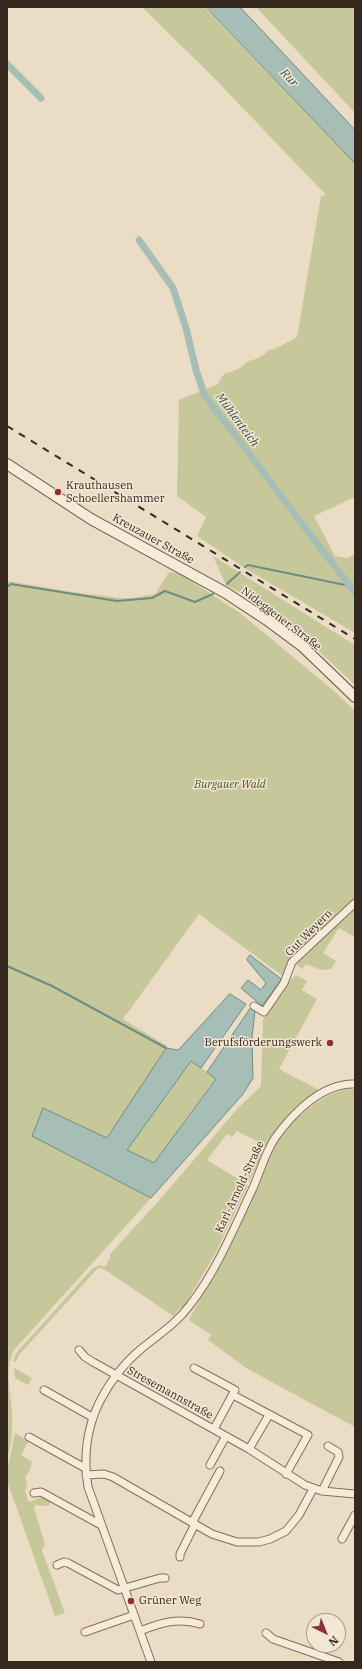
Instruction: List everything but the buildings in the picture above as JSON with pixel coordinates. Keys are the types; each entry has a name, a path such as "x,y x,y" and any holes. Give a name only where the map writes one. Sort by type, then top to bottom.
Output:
{"main road":[{"name":"Kreuzauer Straße","path":"7,464 91,519 227,594"},
{"name":"Nideggener Straße","path":"227,594 267,620 302,646 355,697"}],"street":[{"name":"Gut Weyern","path":"254,1006 264,1012 284,983 292,962 355,903"},
{"name":"Karl-Arnold-Straße","path":"116,1375 139,1350 174,1324 186,1310 221,1254 275,1138 305,1105 324,1092 345,1084 355,1084"},
{"path":"79,1350 85,1357 116,1375 100,1400 92,1418 86,1446 86,1471 93,1502 151,1662"},
{"path":"194,1368 235,1390 233,1395 308,1436 286,1474"},
{"name":"Stresemannstraße","path":"116,1375 249,1449 286,1474 313,1489 355,1494"},
{"path":"44,1390 92,1418"},
{"name":"Stresemannstraße","path":"214,1429 233,1395"},
{"path":"249,1449 269,1415"},
{"path":"210,1465 226,1436"},
{"path":"29,1437 86,1471 114,1477 218,1536 237,1542 259,1542 270,1539 286,1531 293,1524 313,1489"},
{"path":"322,1491 339,1458 338,1452 328,1446"},
{"path":"180,1557 194,1523 220,1471"},
{"path":"34,1493 42,1492 101,1525"},
{"path":"342,1539 355,1515"},
{"path":"57,1565 64,1562 68,1563 118,1590 160,1578 165,1578"},
{"path":"85,1632 134,1615"},
{"path":"140,1631 173,1621 191,1621 200,1624"},
{"path":"266,1633 273,1639 339,1662"}],"green space":[{"path":"142,7 204,7 355,163 355,497 314,516 335,556 347,558 355,554 355,633 243,567 197,536 206,517 177,496 179,400 218,384 221,377 226,373 232,372 248,361 260,357 269,349 273,350 297,337 321,196 326,195 215,79"},
{"path":"256,7 355,7 355,113"},
{"path":"213,556 355,645 355,685 307,640 272,613 226,585"},
{"name":"Burgauer Wald","path":"169,572 179,573 240,613 334,691 355,711 355,899 312,939 284,977 199,914 123,1019 167,1046 107,1138 43,1108 33,1136 151,1198 14,1350 9,1365 12,1424 11,1441 7,1459 7,581 72,592 132,598 155,594"},
{"path":"355,909 355,937 339,928 323,953 336,961 331,969 321,970 306,964 302,969 297,965 298,962 316,943"},
{"path":"296,975 307,981 302,990 317,999 279,1069 319,1090 303,1102 290,1115 266,1146 237,1131 232,1137 227,1134 207,1160 248,1185 215,1254 183,1308 181,1307 173,1316 104,1269 98,1268 19,1355 16,1362 13,1361 17,1352 93,1268 99,1265 105,1267 110,1258 110,1254 163,1196 237,1109 261,1086 263,1020 287,983"},
{"path":"191,1061 216,1078 154,1163 127,1150"},
{"path":"347,1089 355,1090 355,1427 246,1368 208,1340 211,1335 189,1320 235,1238 278,1140 294,1121 304,1112 326,1097"},
{"path":"258,1152 262,1154 249,1182 245,1180"},
{"path":"14,1368 32,1378 28,1385 15,1378"},
{"path":"15,1433 29,1441 21,1455 32,1462 30,1470 25,1477 27,1486 25,1492 29,1502 43,1497 50,1501 50,1504 47,1506 36,1505 34,1508 45,1544 42,1551 65,1613 55,1616 7,1481"}],"water":[{"name":"Rur","path":"206,7 240,7 355,130 355,163"},
{"path":"250,955 281,980 262,1006 241,988 248,980 261,990 266,983 247,960"},
{"path":"230,994 246,1004 201,1068 191,1061 127,1150 154,1163 216,1079 207,1072 251,1007 255,1011 252,1037 253,1078 243,1094 151,1198 32,1136 43,1108 107,1138 166,1048 178,1050"}],"waterway":[{"name":"Mühlenteich","path":"7,64 41,98"},
{"name":"Mühlenteich","path":"139,240 173,288 186,328 196,370 205,396 355,593"},
{"path":"245,567 248,565 350,586"},
{"path":"227,584 240,572"},
{"path":"7,587 11,584 117,601 152,598 165,591 195,602 213,594"},
{"path":"7,966 52,986 166,1048"}],"railway":[{"path":"7,426 355,639"}],"place":[{"name":"Krauthausen Schoellershammer","path":"58,492"},
{"name":"Berufsförderungswerk","path":"330,1043"},
{"name":"Grüner Weg","path":"131,1601"}]}
